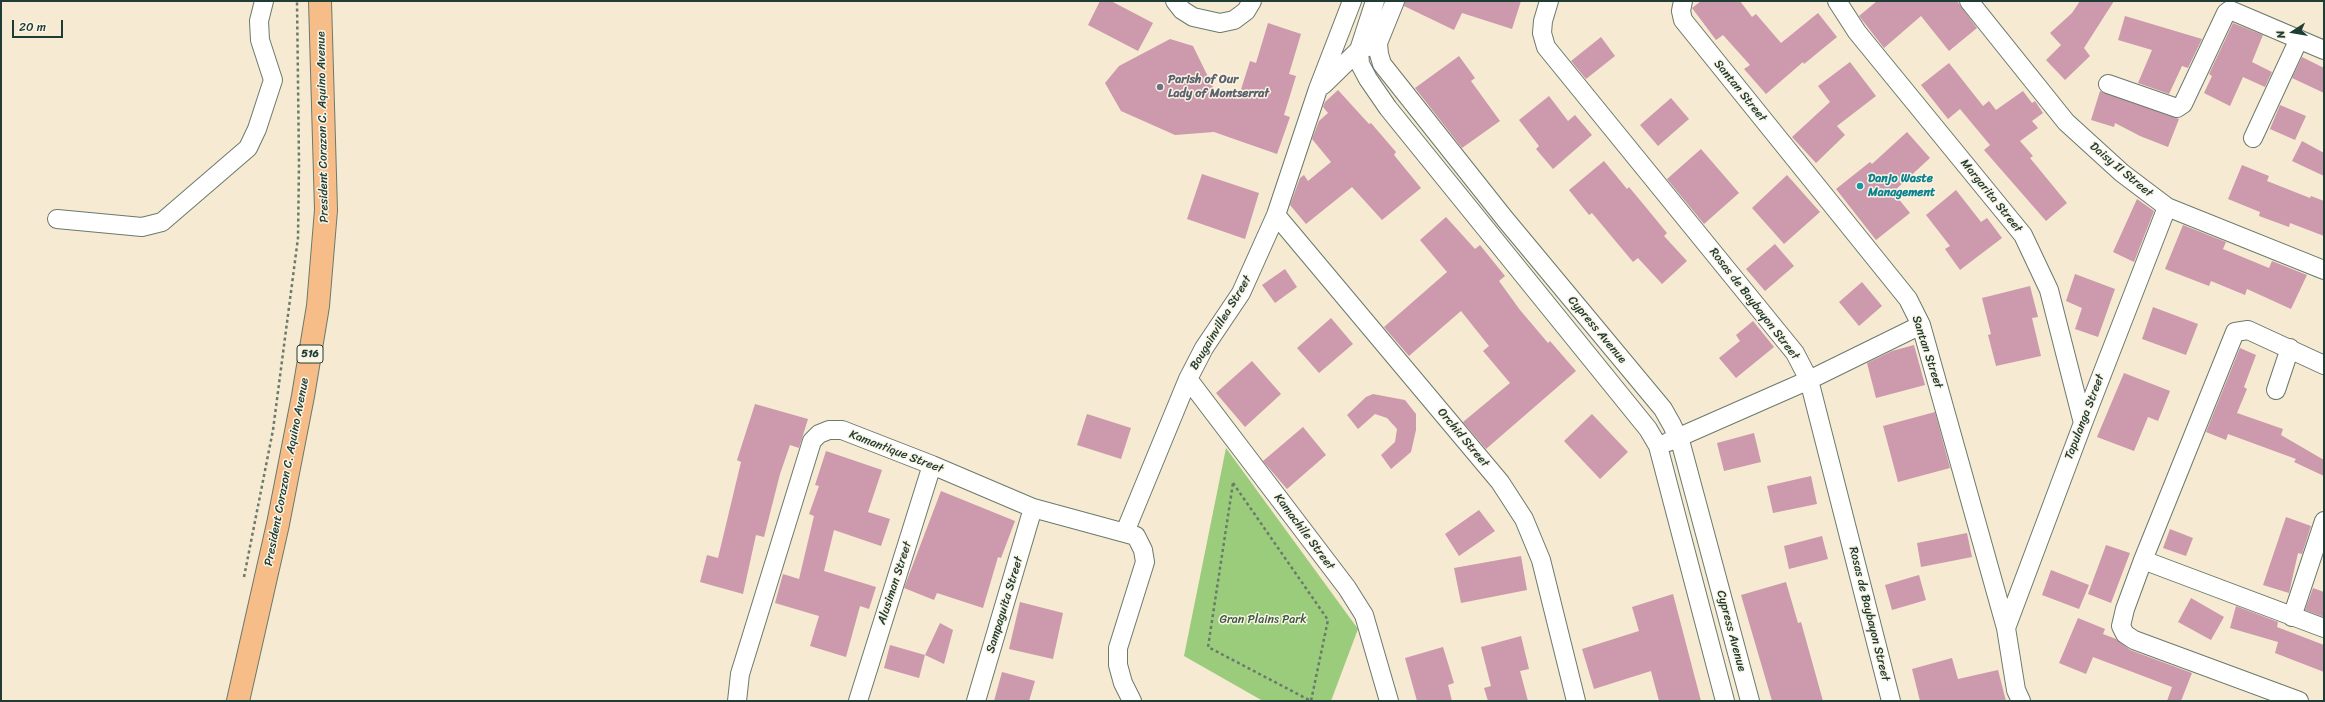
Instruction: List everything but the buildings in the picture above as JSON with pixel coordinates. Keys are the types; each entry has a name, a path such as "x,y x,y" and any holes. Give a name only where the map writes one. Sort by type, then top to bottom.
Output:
{"main road":[{"name":"President Corazon C. Aquino Avenue","path":"238,701 278,524 303,396 318,306 326,210 320,1"}],"street":[{"path":"57,219 142,226 162,222 248,148 258,129 273,80 260,40 259,21 264,1"},
{"path":"1175,1 1182,10 1193,18 1220,23 1234,20 1246,11 1252,1"},
{"name":"Bougainvillea Street","path":"1125,532 1188,379 1204,348 1241,293 1276,215 1318,89 1352,1"},
{"path":"1359,50 1375,1"},
{"path":"1359,50 1378,43 1395,1"},
{"name":"Rosas de Baybayon Street","path":"1549,1 1543,21 1542,33 1546,47 1795,353 1809,380 1891,701"},
{"name":"Santan Street","path":"1683,1 1681,11 1683,20 1908,299 1921,325 2006,628 2016,690 2021,701"},
{"name":"Margarita Street","path":"1837,1 1857,32 2023,235 2048,290 2082,423"},
{"name":"Daisy II Street","path":"1969,1 2066,122 2122,173 2168,207 2324,270"},
{"path":"2108,84 2177,108 2183,104 2226,13 2230,10 2299,39 2323,47"},
{"path":"2253,138 2299,39"},
{"name":"Cypress Avenue","path":"1378,43 1382,64 1506,219 1663,409 1678,438 1750,701"},
{"name":"Bougainvillea Street","path":"1318,89 1359,50"},
{"name":"Cypress Avenue","path":"1359,50 1360,64 1388,108 1648,429 1658,446 1725,701"},
{"name":"Tapulanga Street","path":"2006,628 2082,423 2168,207"},
{"name":"Orchid Street","path":"1276,215 1500,482 1524,519 1541,560 1576,701"},
{"path":"1490,233 1506,219"},
{"path":"1658,446 1809,380 1921,325"},
{"path":"2299,701 2125,634 2121,626 2125,609 2143,560 2235,332 2248,330 2290,348 2324,365"},
{"path":"2276,390 2290,348"},
{"name":"Kamachile Street","path":"1188,379 1347,588 1364,615 1389,701"},
{"name":"Kamantique Street","path":"737,701 740,674 812,441 818,434 828,430 842,430 932,465 1033,508 1125,532"},
{"name":"Alusiman Street","path":"858,701 932,465"},
{"name":"Sampaguita Street","path":"976,701 1033,508"},
{"path":"2292,617 2324,521"},
{"path":"1125,532 1136,536 1140,542 1145,562 1118,648 1118,666 1123,683 1132,701"},
{"path":"2143,560 2324,628"}],"path":[{"path":"243,584 273,430 298,238 299,164 297,1"},
{"path":"1233,484 1328,620 1312,701 1208,647 1233,484"}],"green space":[{"name":"Gran Plains Park","path":"1226,448 1358,629 1331,701 1263,701 1184,656"}],"place":[{"name":"Parish of Our Lady of Montserrat","path":"1160,87"},
{"name":"Danjo Waste Management","path":"1860,186"}]}
